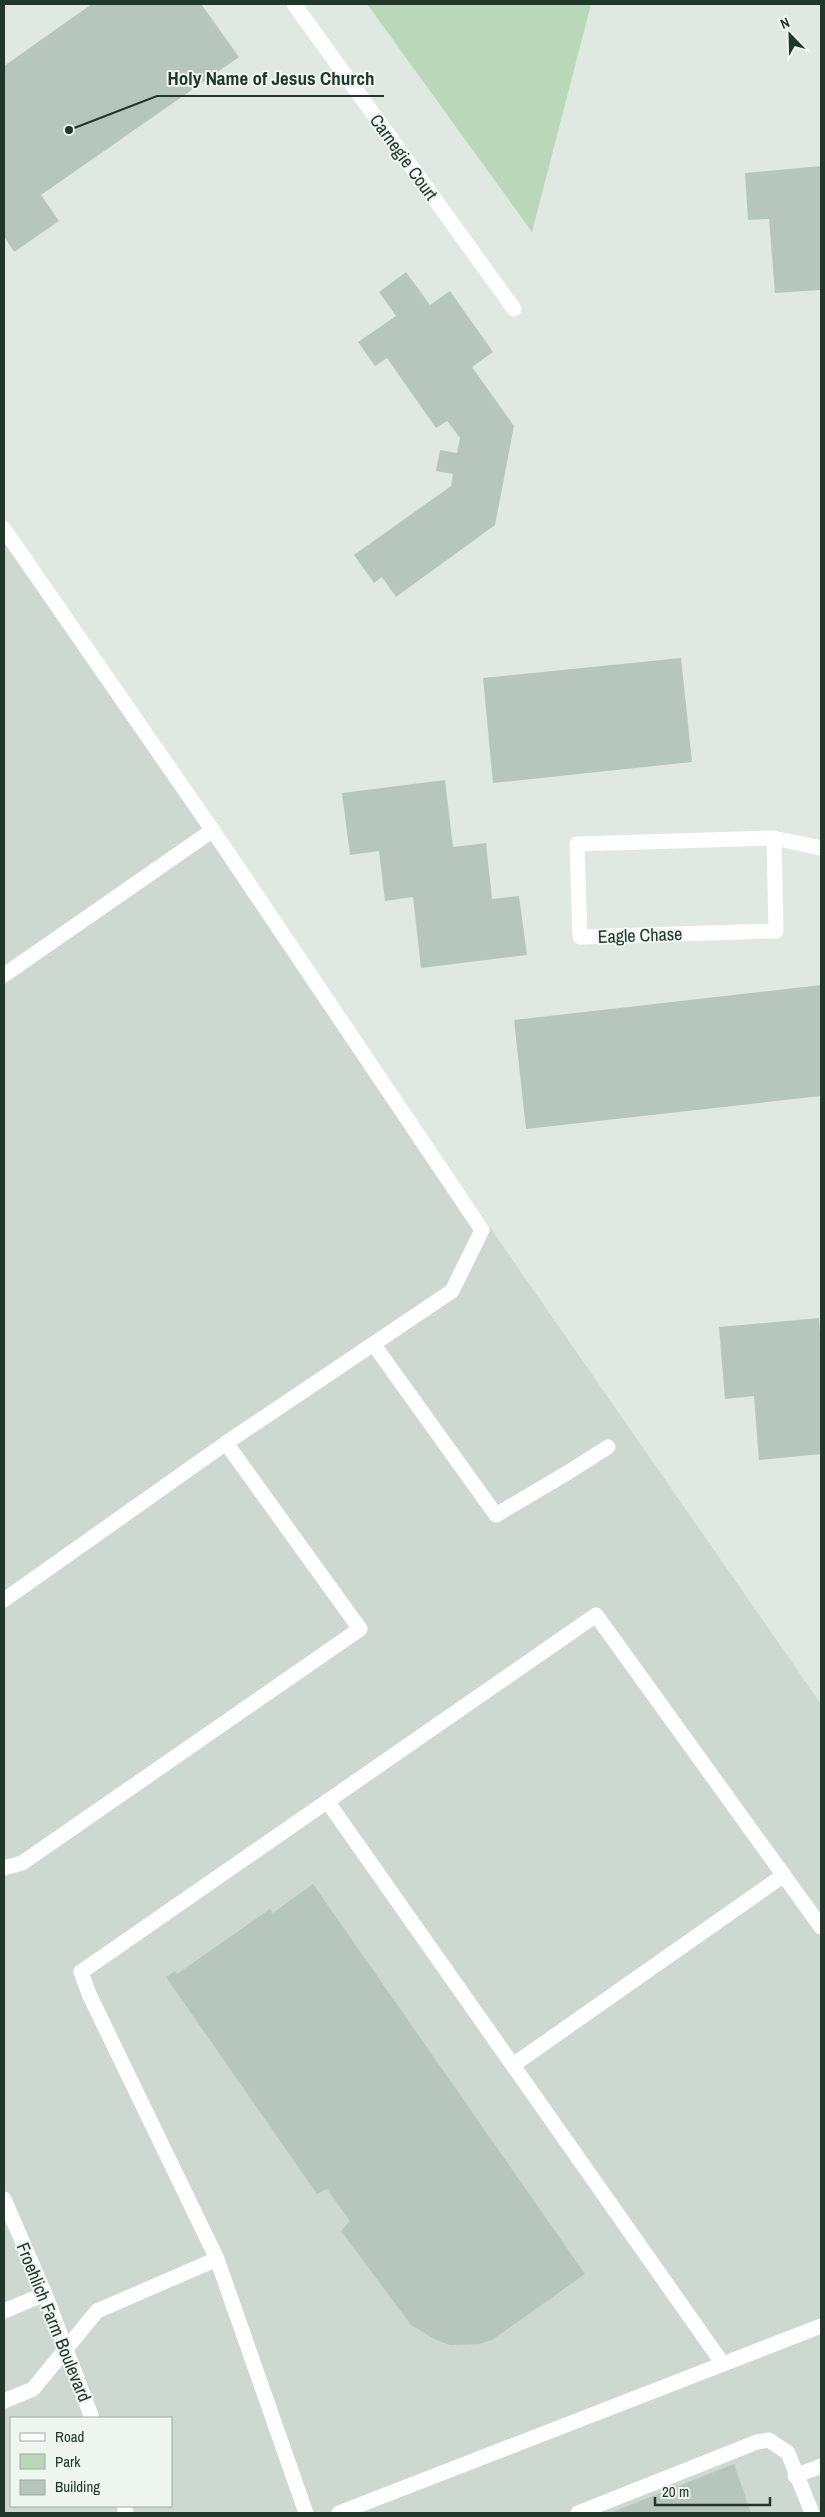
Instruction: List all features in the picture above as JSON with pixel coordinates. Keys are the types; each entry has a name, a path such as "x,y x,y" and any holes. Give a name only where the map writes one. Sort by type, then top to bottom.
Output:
{"street":[{"name":"Carnegie Court","path":"294,4 514,309"},
{"path":"4,529 213,830 482,1230 452,1291 226,1443 4,1600"},
{"path":"4,975 213,830"},
{"name":"Eagle Chase","path":"774,838 776,931 580,937 577,844 774,838 821,848"},
{"path":"374,1345 496,1515 567,1474 608,1446"},
{"path":"4,1868 22,1863 360,1629 226,1443"},
{"path":"306,2513 217,2259 89,1994 81,1972 596,1615 821,1926"},
{"path":"327,1801 723,2364"},
{"path":"514,2065 784,1875"},
{"name":"Froehlich Farm Boulevard","path":"4,2199 45,2294 92,2417"},
{"path":"4,2401 33,2389 98,2311 217,2259"},
{"path":"4,2311 45,2294"},
{"path":"339,2513 821,2326"},
{"path":"578,2513 756,2442 769,2440 788,2453 795,2476 812,2513"},
{"path":"795,2476 821,2466"}],"shaded area":[{"path":"4,528 821,1704 821,2513 4,2513"}],"green space":[{"path":"367,4 591,4 532,232"}],"building":[{"path":"92,4 201,4 239,57 41,195 59,221 14,252 4,236 4,66"},
{"path":"821,166 821,290 775,293 769,219 748,220 745,173"},
{"path":"406,272 430,305 450,291 493,352 472,367 514,426 495,525 396,597 382,577 374,583 354,555 451,486 453,474 436,471 440,450 457,453 460,438 447,421 436,428 387,358 375,366 358,342 396,316 379,292"},
{"path":"681,658 692,762 493,783 483,678"},
{"path":"445,780 453,847 486,843 492,899 519,896 527,955 421,968 413,897 385,901 379,851 350,855 342,793"},
{"path":"821,985 821,1096 526,1129 514,1020"},
{"path":"819,1318 821,1345 821,1454 759,1460 754,1396 725,1399 719,1327"},
{"path":"313,1884 585,2274 492,2340 479,2344 450,2345 436,2340 411,2325 341,2231 350,2221 327,2189 317,2194 166,1977 175,1971 177,1974 270,1909 273,1913"},
{"path":"734,2464 751,2513 610,2513"}],"place":[{"name":"Holy Name of Jesus Church","path":"69,130"}]}
